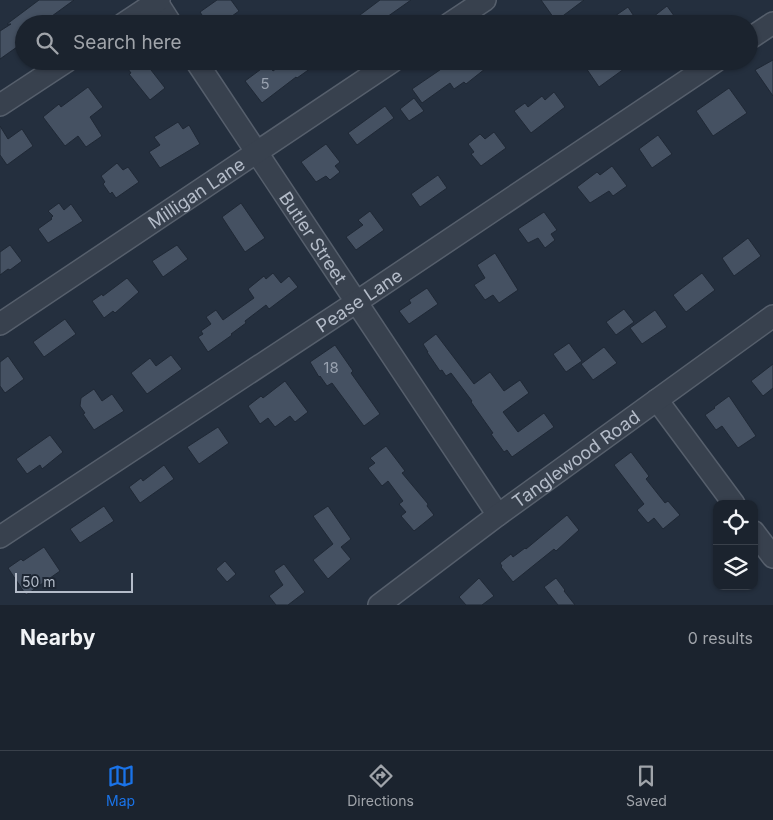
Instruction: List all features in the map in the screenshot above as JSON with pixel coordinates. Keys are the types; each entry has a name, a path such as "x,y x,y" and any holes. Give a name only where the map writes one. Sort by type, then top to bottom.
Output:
{"street":[{"path":"462,15 485,0"},
{"path":"137,15 158,1 166,15"},
{"path":"758,33 773,23"},
{"path":"0,105 53,70"},
{"name":"Butler Street","path":"202,70 498,515"},
{"name":"Milligan Lane","path":"0,324 380,70"},
{"name":"Pease Lane","path":"0,537 703,70"},
{"name":"Tanglewood Road","path":"379,605 498,515 773,316"},
{"path":"657,400 731,500"},
{"path":"758,537 773,557"}],"building":[{"path":"39,0 74,0 53,15 19,15"},
{"path":"217,0 231,0 239,11 233,15 202,15 200,12"},
{"path":"380,0 411,0 390,15 360,15"},
{"path":"541,0 584,0 564,15 552,15"},
{"path":"667,6 674,15 656,15"},
{"path":"628,7 633,15 616,15"},
{"path":"15,18 15,48 0,59 0,31 11,24 7,24"},
{"path":"773,60 773,96 755,70"},
{"path":"129,70 151,70 165,88 150,100 129,74 131,73"},
{"path":"260,70 308,70 262,103 245,81"},
{"path":"440,70 484,70 466,84 464,82 454,89 450,83 422,103 412,89"},
{"path":"587,70 623,70 599,87"},
{"path":"88,87 103,107 90,117 102,136 86,147 78,136 65,146 43,117 59,104 61,107"},
{"path":"729,88 747,113 713,136 696,111"},
{"path":"554,92 565,107 531,133 514,111 525,103 528,107 542,96 545,100"},
{"path":"414,98 424,111 409,121 400,109"},
{"path":"385,106 394,118 357,145 348,133"},
{"path":"178,122 183,129 189,125 200,144 160,168 149,152 160,145 154,137"},
{"path":"0,126 8,139 22,129 33,146 7,165 0,155"},
{"path":"494,132 506,148 481,166 471,154 474,152 468,144 480,134 485,139"},
{"path":"658,135 672,154 652,168 639,149"},
{"path":"326,144 340,162 335,166 340,172 330,180 326,176 316,182 301,162"},
{"path":"117,163 123,170 128,167 139,182 116,198 112,192 110,194 103,184 105,182 101,176"},
{"path":"612,166 627,186 613,196 609,191 590,203 577,187 597,172 600,175"},
{"path":"438,175 447,188 420,207 411,194"},
{"path":"59,203 64,210 71,204 83,221 48,243 38,229 52,219 53,216 48,211"},
{"path":"241,203 265,238 245,252 222,217"},
{"path":"370,211 384,230 356,250 346,237 363,225 358,220"},
{"path":"544,212 557,230 551,234 555,240 545,248 538,238 528,243 518,229"},
{"path":"748,238 761,256 734,276 722,258"},
{"path":"10,245 22,261 0,275 0,252"},
{"path":"177,245 188,259 163,277 152,261"},
{"path":"495,253 518,290 499,303 493,295 485,300 474,285 485,278 477,265"},
{"path":"273,273 281,283 289,276 298,287 269,309 266,305 245,321 246,323 232,335 208,352 198,337 203,334 201,331 211,324 206,317 216,310 223,320 254,298 248,289 264,276 266,279"},
{"path":"702,273 715,290 686,312 673,295"},
{"path":"127,278 139,292 115,313 113,311 104,318 92,301 102,294 103,296"},
{"path":"427,288 438,304 409,324 399,311 411,303 409,300"},
{"path":"624,309 634,322 616,335 606,322"},
{"path":"655,310 667,327 642,344 630,328"},
{"path":"65,319 76,334 44,357 33,342"},
{"path":"436,334 474,384 490,372 504,391 520,380 529,393 503,412 518,432 544,413 554,427 512,457 507,450 504,452 472,401 451,373 446,376 442,370 440,371 427,352 423,344"},
{"path":"569,343 582,361 566,372 553,354"},
{"path":"335,345 353,371 351,373 380,414 364,426 332,383 327,386 310,362"},
{"path":"604,347 617,363 593,380 581,364"},
{"path":"171,355 182,369 147,394 131,373 150,358 156,366"},
{"path":"8,356 24,379 5,393 0,386 0,362"},
{"path":"773,364 773,388 763,396 751,381"},
{"path":"285,381 308,412 295,422 290,416 275,427 268,418 260,424 248,406 261,396 263,398"},
{"path":"94,389 102,401 112,394 124,411 94,430 80,406 81,398"},
{"path":"729,396 756,436 738,448 722,426 716,430 705,415"},
{"path":"218,427 229,443 199,464 187,447"},
{"path":"50,435 63,452 42,469 40,465 27,474 16,459"},
{"path":"386,446 405,471 402,473 428,504 427,506 434,515 414,531 401,516 406,512 399,504 403,501 388,481 382,486 368,468 375,463 370,458"},
{"path":"631,452 649,476 646,479 665,503 668,501 680,515 663,529 654,518 648,523 637,510 644,504 614,465"},
{"path":"164,465 174,479 140,503 129,487 141,478 143,481"},
{"path":"104,506 114,521 80,543 70,529"},
{"path":"328,506 351,539 341,547 351,559 328,579 313,560 333,544 313,516"},
{"path":"567,515 579,530 556,551 554,549 513,582 500,563 511,554 513,557 526,549"},
{"path":"44,547 60,571 26,595 8,568 21,559 23,561"},
{"path":"225,561 236,574 227,582 216,569"},
{"path":"284,564 305,592 288,605 276,605 269,596 283,585 274,571"},
{"path":"479,578 494,596 482,605 466,605 459,597"},
{"path":"556,578 575,605 558,605 544,587"}]}
